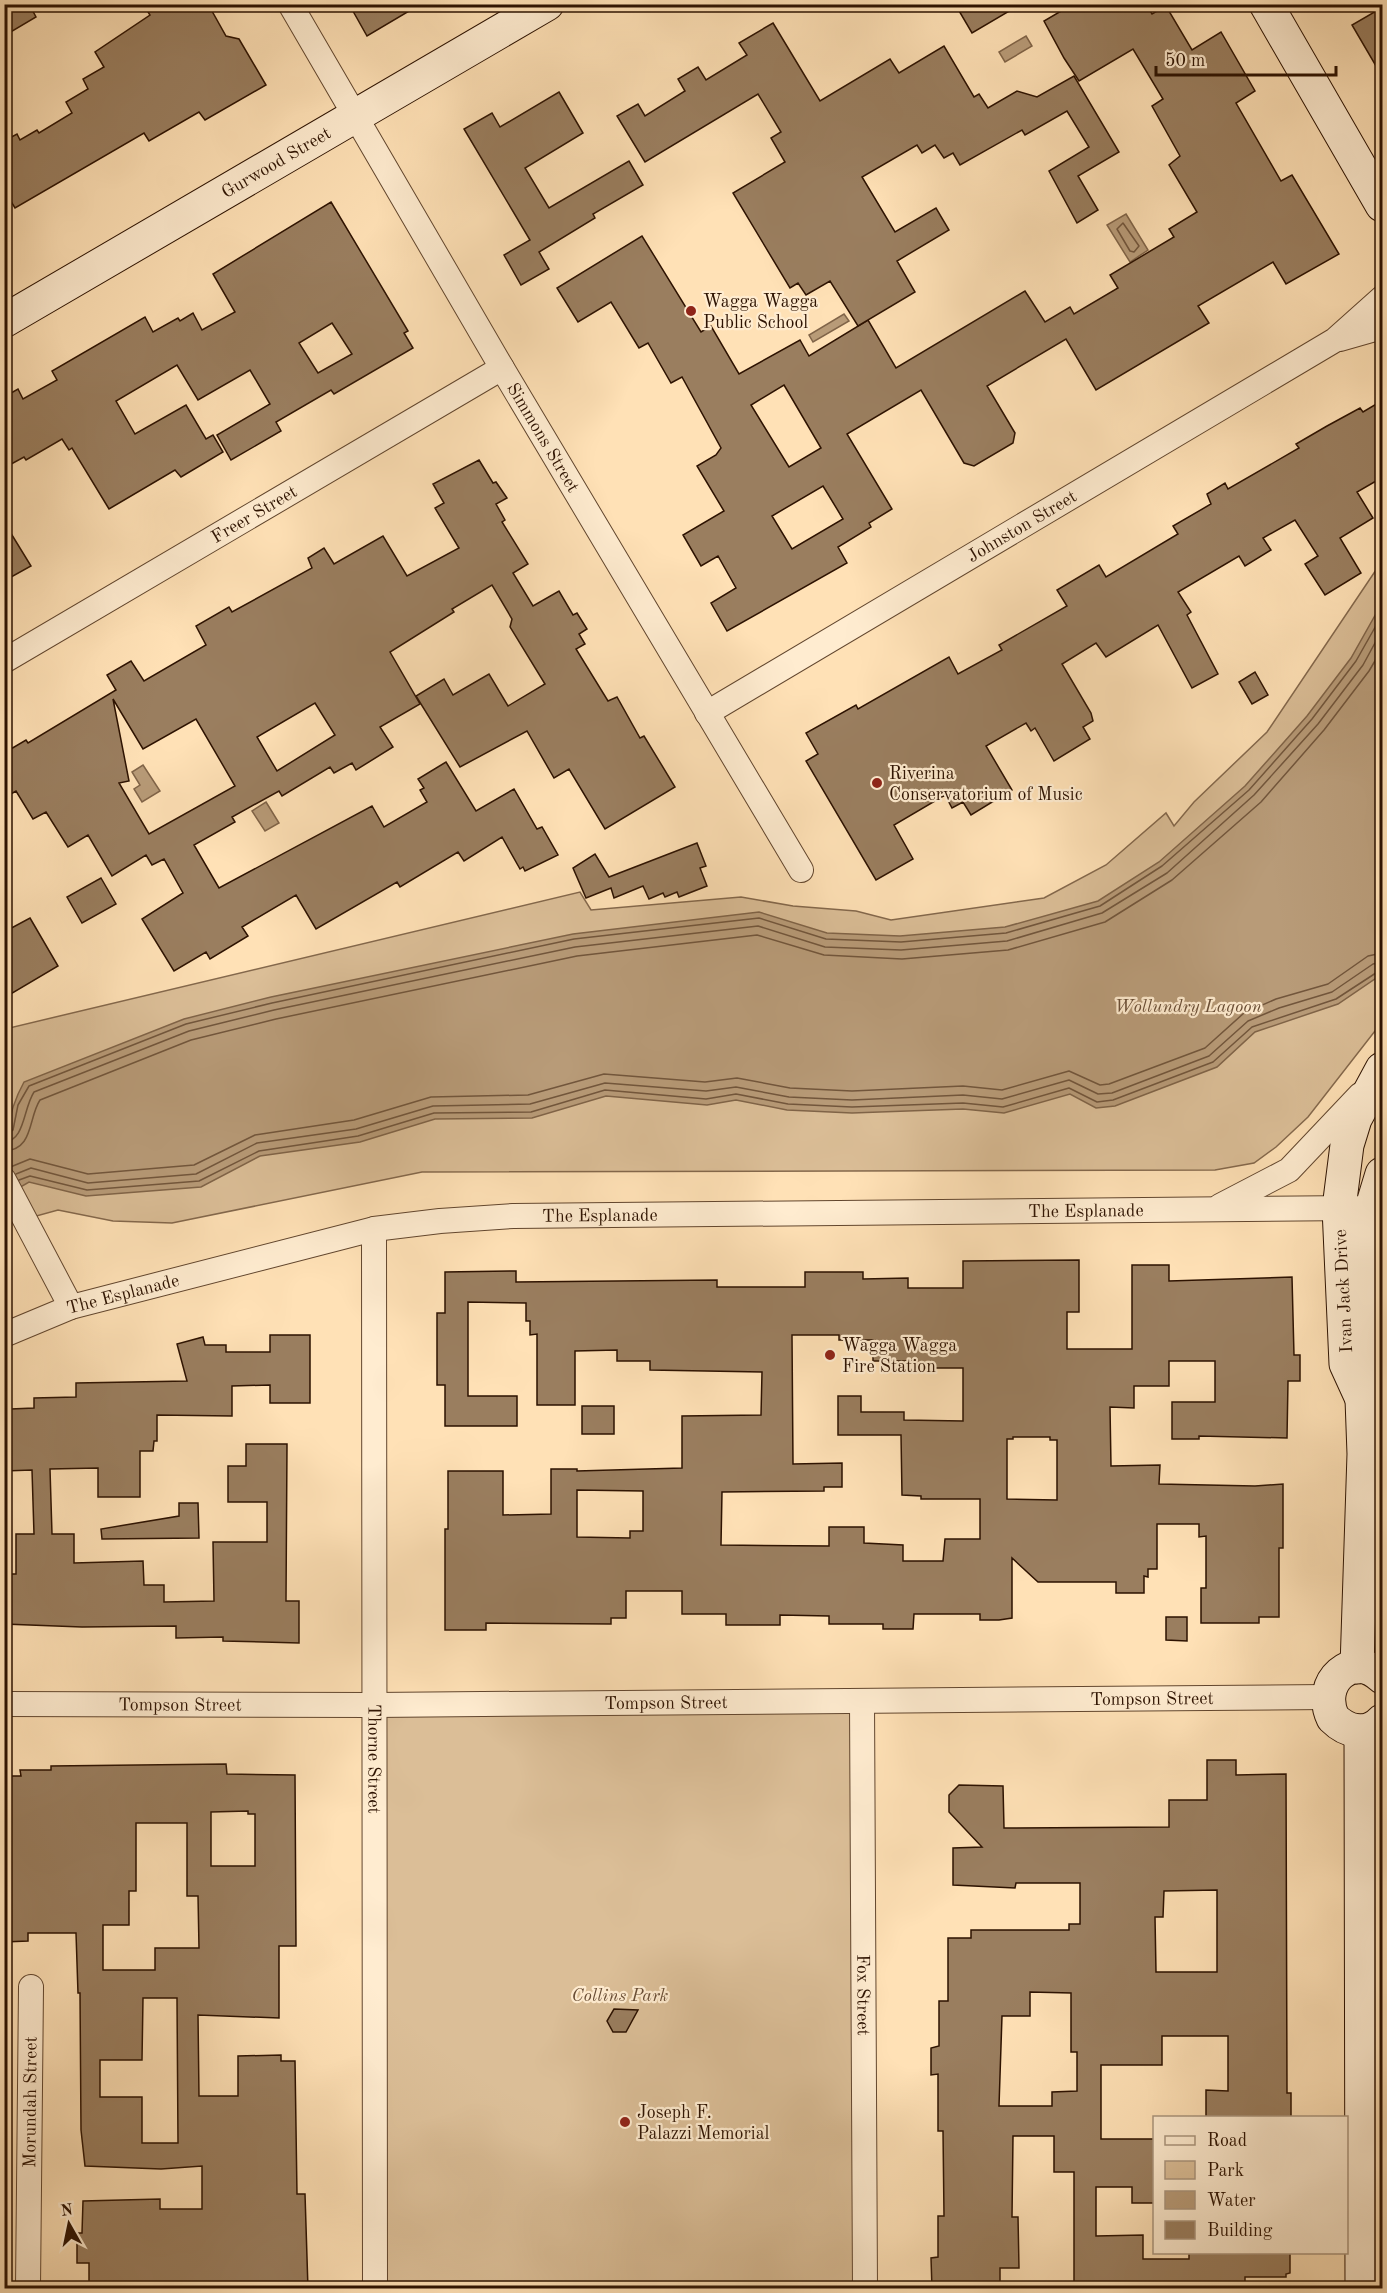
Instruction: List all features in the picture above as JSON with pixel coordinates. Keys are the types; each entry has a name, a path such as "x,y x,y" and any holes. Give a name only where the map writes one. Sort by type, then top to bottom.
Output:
{"street":[{"name":"Simmons Street","path":"290,4 502,368 801,870"},
{"name":"Gurwood Street","path":"4,321 547,4"},
{"path":"1266,4 1382,200"},
{"name":"Johnston Street","path":"707,713 1335,340 1383,298"},
{"name":"Johnston Street","path":"1335,340 1383,327"},
{"name":"Freer Street","path":"4,661 502,368"},
{"name":"Ivan Jack Drive","path":"1362,1399 1346,1364 1339,1208 1347,1145 1355,1119 1379,1074"},
{"name":"The Esplanade","path":"1212,1210 1288,1170 1379,1074"},
{"name":"Ivan Jack Drive","path":"1362,1399 1370,1363 1372,1207 1383,1174"},
{"path":"8,1186 71,1307"},
{"name":"The Esplanade","path":"4,1335 71,1307 374,1229 440,1221 513,1216 1372,1207"},
{"name":"Thorne Street","path":"374,1229 375,2289"},
{"path":"1362,1399 1370,1672 1348,1669 1333,1680 1327,1697 1333,1718 1341,1725 1372,1726 1362,2289"},
{"name":"Tompson Street","path":"4,1704 374,1705 1327,1697"},
{"name":"Fox Street","path":"862,1701 866,2289"},
{"name":"Morundah Street","path":"28,2289 31,1987"}],"green space":[{"name":"Wollundry Lagoon","path":"1382,561 1382,1022 1308,1117 1276,1147 1254,1163 1215,1170 422,1172 172,1223 113,1221 58,1210 7,1224 7,1256 5,1259 5,1029 580,892 591,910 741,897 793,906 856,911 891,920 1044,898 1106,865 1166,813 1174,826 1194,802 1267,732"},
{"name":"Collins Park","path":"862,1701 865,2288 375,2288 374,1705"}],"water":[{"path":"1026,36 1032,46 1005,62 999,52"},
{"path":"1126,214 1148,250 1130,262 1107,225"},
{"path":"844,314 849,321 813,342 809,335"},
{"name":"Wollundry Lagoon","path":"1382,603 1382,974 1338,1004 1255,1032 1217,1067 1115,1106 1096,1108 1070,1094 1004,1113 963,1109 852,1113 787,1110 736,1100 707,1105 606,1096 532,1118 435,1119 360,1142 260,1156 201,1187 86,1196 29,1182 5,1196 5,1151 9,1123 24,1082 184,1019 271,997 573,934 759,912 827,933 900,936 1005,927 1098,901 1159,862 1245,786 1307,716 1351,658"},
{"path":"143,765 160,791 142,802 134,789 140,785 132,772"},
{"path":"266,802 279,823 265,831 252,811"}],"building":[{"path":"4,4 29,4 36,17 4,36"},
{"path":"143,4 208,4 226,36 239,39 266,85 205,120 199,112 149,141 144,133 15,208 4,190 4,141 17,134 20,140 37,130 39,133 72,113 66,102 88,89 83,79 104,67 95,52 150,15"},
{"path":"349,4 421,4 367,36"},
{"path":"955,4 1021,4 972,33"},
{"path":"1073,4 1146,4 1152,14 1166,6 1192,50 1221,32 1255,91 1236,103 1281,181 1292,175 1339,254 1286,284 1273,262 1198,306 1209,323 1096,390 1066,339 987,386 1015,433 1013,443 974,466 964,463 921,390 847,434 892,509 869,523 871,527 838,547 847,563 727,631 711,603 736,588 718,556 701,566 683,535 724,511 697,466 716,455 721,448 682,377 671,383 648,343 639,348 611,302 578,322 557,288 642,236 701,332 711,326 739,374 800,340 809,356 868,320 896,368 1025,291 1045,322 1070,307 1074,314 1118,288 1110,275 1174,237 1169,229 1197,212 1169,165 1180,156 1152,106 1163,99 1133,49 1079,81 1044,21","holes":["784,385 821,448 789,467 751,405","823,486 843,519 792,549 772,516"]},
{"path":"1383,7 1383,78 1352,25"},
{"path":"773,23 820,101 890,59 899,73 944,46 974,97 979,94 988,108 1017,91 1037,97 1074,76 1119,152 1078,176 1098,210 1077,223 1049,171 1089,147 1067,111 1025,135 1022,130 960,165 953,153 944,158 935,145 922,153 917,145 862,177 895,232 936,208 949,230 897,261 915,292 858,326 830,281 806,295 798,283 790,288 733,193 785,162 771,138 781,132 758,94 645,162 617,116 638,104 645,116 685,91 678,79 698,67 706,80 747,55 739,43"},
{"path":"559,92 583,133 525,168 549,208 629,161 643,185 593,214 595,218 539,252 549,269 521,285 504,255 530,240 464,129 492,113 500,127"},
{"path":"331,202 408,331 404,333 413,348 334,394 331,390 276,422 281,431 231,460 217,435 270,404 250,370 198,400 177,365 116,401 135,434 186,405 206,439 213,435 223,452 181,477 175,470 109,509 72,448 69,450 62,439 26,460 24,457 4,468 4,397 18,389 23,399 57,380 52,371 145,317 153,332 178,318 180,321 193,313 202,330 235,312 213,274","holes":["332,323 352,354 318,373 299,343"]},
{"path":"1383,400 1383,477 1357,492 1373,518 1340,538 1361,573 1325,595 1305,564 1318,556 1295,520 1263,538 1271,550 1245,566 1239,556 1178,592 1191,612 1187,615 1218,674 1192,688 1158,625 1106,657 1096,643 1062,664 1091,713 1093,721 1083,727 1090,739 1054,761 1035,728 1031,731 1026,723 986,746 1012,790 971,815 963,802 952,808 945,795 894,825 913,859 876,880 806,761 818,754 806,733 856,705 858,709 949,657 958,674 1002,650 999,645 1067,606 1057,590 1099,565 1106,577 1178,534 1173,526 1211,504 1207,494 1225,483 1228,489 1299,448 1296,444 1327,426 1360,408 1363,412"},
{"path":"479,460 493,483 496,482 507,498 496,504 505,520 502,522 528,564 513,573 533,606 559,591 573,615 577,613 587,629 579,634 585,644 576,649 608,701 617,697 640,738 644,736 675,787 605,829 569,769 554,778 527,731 460,767 416,696 444,679 453,695 489,674 508,706 545,684 510,627 512,619 492,585 452,609 454,612 390,652 420,704 380,727 393,747 356,770 352,763 334,773 330,767 282,796 279,791 232,817 235,822 194,845 219,888 372,806 384,827 427,802 420,790 424,788 418,779 446,762 476,811 514,789 537,829 542,827 558,855 525,871 523,867 520,869 502,837 464,861 458,852 400,887 397,882 316,929 296,895 242,927 248,936 210,959 206,952 174,971 142,919 183,893 164,859 152,865 146,855 112,876 88,835 68,847 46,812 33,819 16,791 4,798 4,753 26,740 28,743 116,690 107,675 131,661 144,681 206,645 196,626 229,607 232,612 312,568 308,558 324,548 334,564 383,536 407,576 459,548 435,508 444,503 433,484","holes":["113,699 143,749 196,719 235,786 149,834 119,783 129,781","315,703 335,735 277,771 257,737"]},
{"path":"4,522 31,566 4,581"},
{"path":"1255,672 1268,695 1252,704 1239,682"},
{"path":"697,843 706,866 700,868 707,886 679,897 677,892 665,897 663,893 649,899 643,886 614,898 611,888 586,898 573,868 595,854 609,877"},
{"path":"101,878 116,904 82,923 67,897"},
{"path":"30,918 58,966 4,998 4,932"},
{"path":"1079,1260 1079,1312 1067,1312 1067,1349 1132,1349 1132,1265 1169,1265 1169,1281 1292,1277 1294,1355 1300,1355 1300,1381 1288,1381 1287,1438 1199,1436 1199,1439 1172,1439 1172,1402 1215,1402 1215,1361 1169,1361 1169,1386 1134,1386 1134,1408 1110,1407 1111,1466 1160,1465 1159,1484 1255,1486 1283,1484 1283,1548 1279,1548 1279,1617 1259,1617 1259,1623 1201,1623 1201,1588 1206,1588 1206,1536 1199,1537 1199,1524 1157,1524 1157,1569 1148,1569 1148,1577 1144,1576 1144,1593 1116,1593 1116,1582 1038,1582 1012,1558 1012,1618 999,1620 980,1620 980,1614 914,1614 913,1629 883,1629 883,1624 829,1624 829,1616 780,1615 780,1625 726,1625 726,1614 682,1614 682,1591 626,1591 626,1618 611,1618 611,1624 486,1623 486,1630 445,1630 445,1529 448,1529 448,1471 503,1471 503,1515 551,1514 551,1469 577,1469 577,1471 682,1468 682,1416 761,1415 762,1372 650,1370 650,1361 617,1361 617,1350 575,1351 575,1405 537,1405 537,1334 530,1335 530,1321 526,1321 526,1303 468,1302 468,1396 517,1396 517,1426 445,1426 445,1385 437,1385 437,1313 445,1313 445,1272 516,1271 516,1282 717,1280 717,1287 805,1287 805,1272 863,1272 863,1279 908,1278 908,1288 963,1288 963,1261","holes":["792,1335 839,1335 839,1340 873,1340 873,1361 915,1361 915,1368 963,1368 963,1421 904,1420 904,1412 861,1412 861,1396 838,1396 838,1435 901,1435 902,1495 921,1496 921,1499 980,1499 980,1539 945,1539 943,1561 903,1561 903,1545 864,1543 864,1527 829,1527 829,1546 721,1545 722,1492 824,1491 824,1487 842,1487 842,1463 793,1464","1013,1437 1050,1437 1050,1440 1057,1440 1057,1500 1007,1499 1007,1439 1013,1439","577,1490 643,1491 643,1531 630,1531 630,1538 577,1537"]},
{"path":"270,1335 310,1335 310,1403 270,1403 270,1385 232,1386 232,1416 157,1415 157,1441 154,1441 153,1451 140,1451 140,1497 98,1497 98,1468 50,1469 52,1534 74,1534 74,1563 143,1561 144,1585 164,1585 164,1602 214,1601 213,1542 267,1542 267,1502 228,1502 228,1466 246,1466 246,1444 287,1444 286,1601 299,1601 299,1643 223,1641 223,1637 176,1638 176,1626 82,1627 4,1624 4,1574 16,1574 16,1534 34,1534 32,1470 4,1471 4,1420 11,1420 11,1409 34,1408 34,1398 76,1397 76,1383 187,1381 177,1344 203,1337 205,1345 226,1345 226,1352 270,1352"},
{"path":"582,1406 614,1406 614,1434 582,1434"},
{"path":"179,1503 198,1503 199,1538 102,1539 101,1529 179,1516"},
{"path":"1166,1617 1187,1617 1187,1641 1166,1640"},
{"path":"1207,1760 1236,1760 1236,1775 1286,1774 1287,2093 1291,2093 1291,2116 1206,2116 1206,2090 1228,2091 1228,2036 1162,2036 1162,2065 1101,2065 1101,2139 1153,2139 1153,2203 1132,2203 1132,2187 1096,2187 1096,2236 1143,2235 1143,2259 1189,2259 1189,2254 1290,2254 1290,2273 1286,2274 1286,2277 1245,2277 1245,2289 1074,2289 1074,2172 1054,2172 1054,2136 1013,2136 1012,2217 1018,2217 1019,2268 1000,2268 1000,2289 932,2289 931,2258 938,2257 938,2216 944,2216 943,2131 938,2131 938,2074 931,2075 931,2048 939,2046 939,2001 948,2001 948,1938 971,1938 971,1930 1069,1930 1069,1924 1080,1924 1080,1883 1016,1883 1015,1888 953,1885 953,1848 982,1847 949,1812 949,1795 959,1785 1003,1786 1004,1828 1169,1827 1169,1800 1207,1800","holes":["1217,1890 1217,1972 1156,1972 1155,1917 1163,1917 1164,1891","1030,1992 1071,1993 1071,2052 1077,2052 1077,2091 1052,2092 1052,2106 999,2106 1002,2016 1030,2016"]},
{"path":"226,1764 227,1774 295,1775 296,1946 279,1946 279,2018 198,2015 199,2096 238,2096 238,2056 281,2055 281,2061 295,2061 297,2194 305,2194 308,2289 89,2289 89,2263 77,2263 77,2233 82,2233 83,2201 160,2199 160,2209 202,2209 202,2166 161,2169 85,2166 81,2130 80,1993 78,1993 76,1933 28,1933 28,1941 4,1942 4,1776 21,1776 20,1770 51,1770 51,1766","holes":["248,1811 248,1814 255,1814 255,1866 211,1866 211,1812","136,1823 187,1823 187,1896 198,1896 199,1948 155,1948 155,1970 103,1970 103,1925 129,1925 129,1891 136,1891","143,1998 177,1998 178,2143 142,2143 142,2097 100,2097 100,2060 142,2060"]},
{"path":"614,2009 638,2010 626,2032 613,2032 607,2021"}],"place":[{"name":"Wagga Wagga Public School","path":"691,311"},
{"name":"Riverina Conservatorium of Music","path":"877,783"},
{"name":"Wagga Wagga Fire Station","path":"830,1355"},
{"name":"Joseph F. Palazzi Memorial","path":"625,2122"}]}
